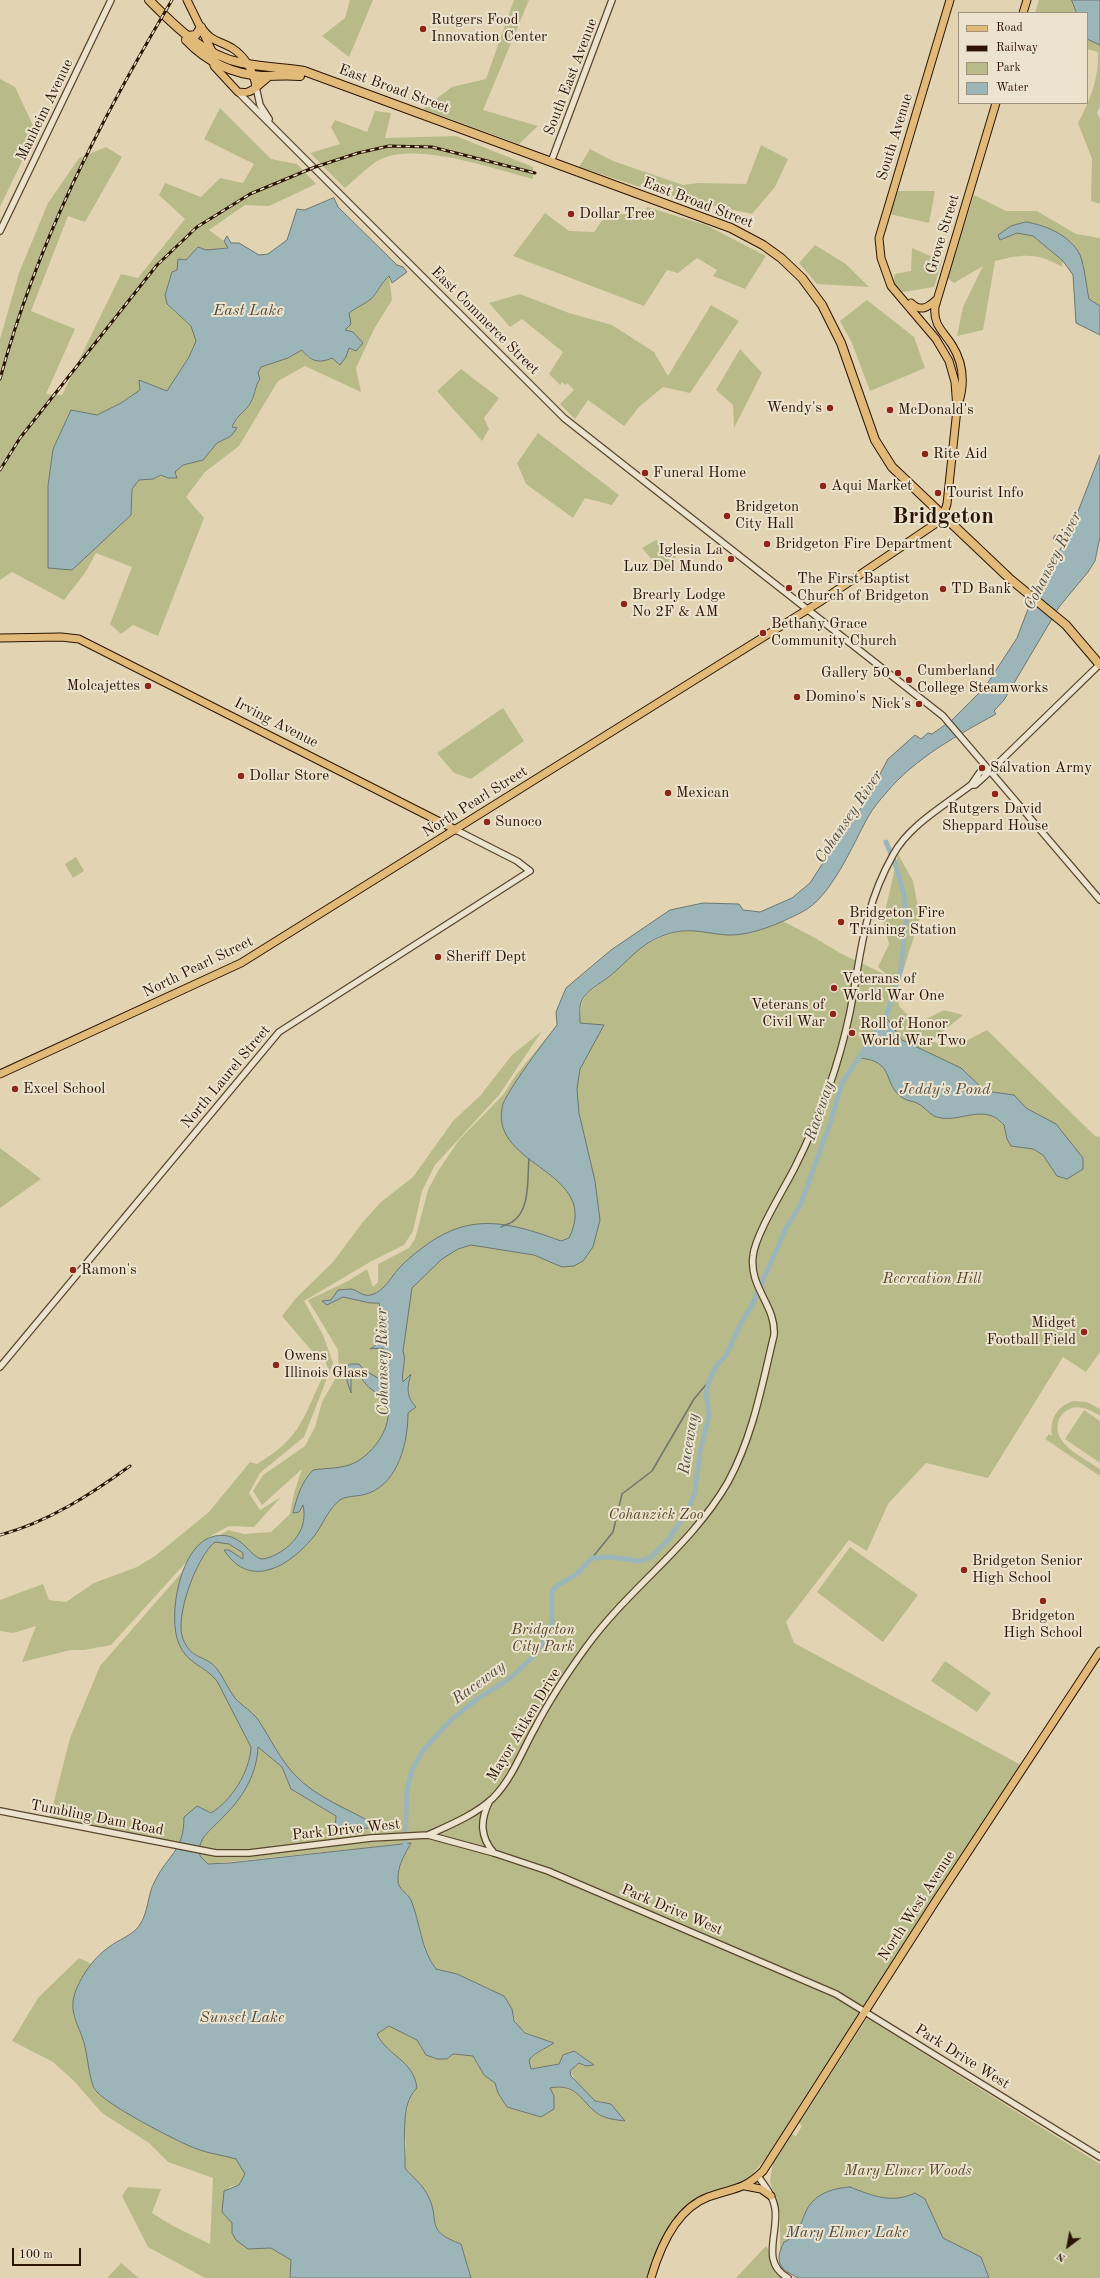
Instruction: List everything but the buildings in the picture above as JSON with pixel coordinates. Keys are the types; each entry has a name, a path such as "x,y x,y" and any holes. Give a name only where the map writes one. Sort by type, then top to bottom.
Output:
{"highway":[{"path":"148,0 169,20"},
{"name":"East Broad Street","path":"169,20 188,36 213,53 276,73"},
{"name":"East Broad Street","path":"169,20 194,48 212,62 226,69 254,75 304,71 731,228 763,245 786,262 813,291 831,321 871,432 882,454 896,473 1027,593 1071,630 1100,665"},
{"path":"188,36 196,35 201,27"},
{"path":"256,87 263,79 276,73"}],"main road":[{"path":"188,0 213,53 212,62 214,66 238,92 248,92 256,87 254,75 248,64 233,49 211,39 201,27"},
{"name":"South Avenue","path":"889,282 881,258 879,238 950,0"},
{"path":"1023,12 1027,0"},
{"path":"213,53 222,45"},
{"name":"Grove Street","path":"957,409 962,388 961,367 952,344 936,323 934,315 936,300 996,104"},
{"path":"889,282 920,309 929,307 936,300"},
{"path":"889,282 932,333 947,357 953,364 961,367 958,370 955,382"},
{"path":"943,516 947,504 957,409 955,382 947,357"},
{"name":"North Pearl Street","path":"0,1074 232,968 456,830 807,610 929,529 943,516"},
{"name":"Irving Avenue","path":"0,638 80,638 456,830"},
{"name":"North West Avenue","path":"746,2186 758,2176 777,2150 1018,1773 1100,1651"},
{"path":"651,2278 664,2243 682,2216 691,2207 707,2197 746,2186 761,2190 771,2196"}],"street":[{"name":"Manheim Avenue","path":"0,230 112,0"},
{"name":"South East Avenue","path":"551,162 612,0"},
{"path":"256,87 260,105 271,123"},
{"name":"East Commerce Street","path":"238,92 271,123 564,418 807,610 913,691 946,720 1100,900"},
{"name":"Mayor Aitken Drive","path":"428,1835 472,1813 490,1800 512,1771 547,1706 587,1646 620,1606 687,1538 728,1481 754,1421 774,1335 775,1324 772,1314 754,1280 752,1262 755,1246 799,1159 838,1058 850,1012 863,930 876,890 888,863 908,834 971,785 979,781 988,770 1100,665"},
{"name":"Irving Avenue","path":"456,830 517,861 530,871"},
{"name":"North Laurel Street","path":"0,1367 279,1032 530,871"},
{"path":"490,1800 482,1825 484,1839 494,1853"},
{"name":"Tumbling Dam Road","path":"0,1811 190,1849"},
{"name":"Park Drive West","path":"190,1849 216,1853 249,1853 408,1835 428,1835 548,1870 762,1960 830,1991 865,2011 1100,2157"},
{"path":"758,2176 771,2196 776,2221 772,2261 778,2272 788,2278"}],"green space":[{"path":"350,0 373,0 349,57 322,36 345,18"},
{"path":"514,0 529,0 483,110 538,126 519,144 423,109 452,87 486,79"},
{"path":"1039,0 1072,0 1077,12 1035,12"},
{"path":"1088,39 1100,45 1100,106 1097,113 1100,119 1100,204 1091,201 1092,159 1078,123 1088,104 1093,89 1097,71 1098,52 1088,49"},
{"path":"0,79 15,87 36,132 0,207"},
{"path":"220,108 271,159 297,164 316,184 269,206 245,205 209,230 224,241 228,248 206,250 198,247 177,270 172,272 165,295 167,305 191,326 196,340 189,357 167,391 139,380 140,390 121,403 97,415 71,410 53,449 48,486 113,530 131,515 132,489 139,480 153,479 161,475 168,478 177,478 175,472 183,465 203,460 217,443 231,436 236,428 232,427 234,423 249,406 252,400 260,379 258,373 261,367 288,358 302,350 308,358 346,357 349,347 345,330 351,324 349,313 371,299 389,276 392,300 374,329 356,368 361,392 305,366 278,381 239,446 205,472 186,497 204,518 158,636 133,625 121,634 110,624 132,567 96,553 85,573 64,600 12,572 0,580 0,339 19,273 48,203 79,158 106,147 122,157 85,222 68,216 31,311 75,329 46,394 62,395 121,274 138,278 185,219 159,195 165,183 201,197 220,178 243,183 254,164 204,139"},
{"path":"375,111 391,113 385,138 456,136 533,167 533,179 456,159 435,155 415,154 397,155 381,159 367,168 345,188 310,153 340,144 331,127 335,120 367,132"},
{"path":"761,145 788,159 775,187 752,214 665,195 579,167 590,149 613,161 683,185 699,183 746,184"},
{"path":"892,191 935,191 929,223 885,213"},
{"path":"974,195 1006,211 1037,211 1076,234 1100,238 1100,306 1089,299 1080,256 1068,241 1050,229 1040,225 1021,223 1010,227 1000,240 1017,233 1033,236 1063,261 1062,267 1045,259 1029,256 1013,257 995,261 983,330 957,336 963,307 983,266 954,283 947,278"},
{"path":"647,207 706,225 766,256 745,289 713,276 717,270 697,258 678,273 667,270 644,306 513,256 545,213 569,231 594,232 607,213 640,215"},
{"path":"815,245 846,264 869,287 817,284 799,263"},
{"path":"912,248 942,261 934,287 903,292 893,284 895,274 911,271"},
{"path":"520,294 569,313 612,325 654,352 668,376 711,305 739,321 690,393 663,387 639,407 624,426 588,400 575,419 560,404 574,390 567,383 565,385 562,382 560,385 549,374 563,352 522,319 510,327 489,303"},
{"path":"867,300 914,337 925,368 870,391 852,343 840,321"},
{"path":"740,349 762,373 734,428 733,405 716,390"},
{"path":"461,369 499,398 484,418 489,429 482,441 437,391"},
{"path":"538,433 619,495 612,505 585,498 573,518 526,484 517,463"},
{"path":"656,540 678,555 660,569 642,548"},
{"path":"503,708 524,741 471,779 454,773 437,753"},
{"name":"Bridgeton City Park","path":"898,854 913,881 920,918 897,990 899,1006 917,1024 944,1010 963,1015 931,1041 952,1048 987,1030 1095,1136 1100,1137 1100,1352 1086,1372 1063,1357 988,1478 926,1463 888,1504 867,1551 849,1540 786,1622 794,1643 1023,1766 824,2073 766,2158 749,2178 742,2182 705,2193 682,2211 658,2247 647,2278 471,2278 461,2244 447,2238 439,2232 434,2224 430,2201 424,2191 405,2168 406,2142 404,2123 411,2093 391,2051 383,2045 377,2034 389,2025 417,2040 422,2049 447,2059 453,2054 473,2056 484,2075 495,2083 498,2093 507,2107 541,2117 549,2087 565,2088 577,2094 599,2115 601,2101 595,2101 579,2086 570,2071 579,2063 586,2066 593,2065 574,2051 559,2064 531,2069 528,2060 554,2043 532,2035 521,2029 517,2024 512,2009 491,1989 471,1983 457,1974 436,1969 429,1958 407,1894 401,1889 398,1883 401,1863 411,1843 208,1864 200,1856 176,1852 178,1847 49,1821 70,1738 100,1666 198,1554 213,1539 228,1530 244,1534 271,1532 290,1514 294,1493 302,1469 262,1505 253,1491 263,1475 305,1446 315,1427 322,1402 339,1372 338,1350 308,1300 348,1281 367,1269 373,1287 378,1282 378,1264 409,1248 415,1239 428,1190 438,1171 459,1140 503,1095 516,1075 557,1025 580,1023 582,1004 587,994 610,976 638,950 663,936 687,930 703,930 730,935 756,930 783,921 840,953 888,976 878,967 889,944 883,921"},
{"path":"76,857 84,871 73,878 65,864"},
{"path":"542,1031 499,1095 435,1165 422,1191 413,1231 404,1245 370,1262 304,1301 323,1335 333,1363 304,1437 260,1473 249,1493 260,1510 281,1497 254,1527 229,1526 209,1537 111,1645 84,1650 71,1650 22,1662 36,1626 13,1633 0,1631 0,1600 43,1584 49,1600 66,1602 94,1583 137,1567 155,1556 209,1512 250,1462 257,1464 279,1449 293,1435 305,1415 328,1368 324,1359 310,1349 282,1316 296,1298 333,1262 362,1223 381,1202 413,1177 453,1121 480,1096 512,1055"},
{"path":"0,1148 41,1179 0,1208"},
{"path":"1074,1401 1087,1402 1100,1409 1100,1416 1084,1408 1078,1407 1068,1410 1063,1413 1059,1419 1057,1428 1059,1436 1070,1449 1100,1469 1100,1476 1045,1439 1049,1434 1052,1436 1051,1430 1053,1419 1059,1409"},
{"path":"1084,1410 1100,1421 1100,1463 1065,1439"},
{"path":"850,1547 918,1595 883,1642 817,1592"},
{"path":"945,1661 991,1693 977,1712 931,1681"},
{"path":"79,1958 92,1964 78,1984 73,2015 83,2037 94,2090 108,2101 183,2143 236,2158 246,2174 239,2185 229,2187 222,2212 232,2223 248,2249 271,2248 291,2260 290,2278 205,2278 148,2247 122,2196 128,2187 161,2189 152,2213 173,2226 210,2244 213,2178 168,2162 149,2143 102,2113 73,2080 53,2062 12,2041 38,1998"},
{"name":"Mary Elmer Woods","path":"867,2018 1100,2164 1100,2278 791,2278 798,2277 780,2262 780,2214 770,2181 773,2162 791,2134 796,2136 802,2126 799,2123"},
{"path":"766,2246 774,2272 781,2278 736,2278"},
{"path":"121,2263 139,2278 107,2278"}],"water":[{"path":"1072,0 1100,0 1100,45 1088,39 1088,12 1077,12"},
{"name":"East Lake","path":"334,198 338,207 397,265 403,267 407,272 392,283 389,276 371,299 349,313 351,324 345,330 353,332 363,343 356,351 349,348 346,357 340,365 332,358 323,361 312,359 302,350 288,358 261,367 258,373 260,379 252,399 234,423 232,427 237,428 231,436 217,443 203,460 183,465 175,472 177,478 168,478 161,475 153,479 139,480 132,489 131,515 72,570 48,568 48,486 53,449 71,410 97,415 121,403 140,390 139,380 167,391 189,357 196,341 191,326 167,304 165,295 172,272 177,270 178,259 186,260 198,247 206,250 228,248 224,241 227,236 231,243 239,243 259,255 268,254 287,240 297,209 304,210"},
{"path":"1026,222 1057,232 1071,242 1076,248 1083,265 1089,299 1100,306 1100,335 1076,323 1073,275 1063,261 1033,236 1017,233 1000,240 998,235 1011,226"},
{"name":"Sunset Lake","path":"1100,455 1100,537 1095,561 1088,572 1059,607 1004,700 994,711 996,714 938,748 897,780 872,810 832,883 813,905 785,920 756,931 736,935 727,935 695,931 680,931 654,939 640,948 610,976 586,994 583,998 580,1007 580,1023 604,1025 580,1069 577,1089 579,1113 595,1181 600,1220 593,1247 583,1261 574,1266 562,1267 534,1255 471,1245 458,1249 442,1259 412,1288 403,1351 403,1382 411,1374 408,1392 410,1399 416,1407 408,1413 408,1424 404,1448 395,1470 388,1480 379,1488 369,1493 347,1497 336,1503 306,1546 283,1564 271,1569 259,1571 246,1569 235,1563 224,1550 229,1550 243,1559 243,1553 229,1544 215,1542 208,1549 195,1573 184,1602 181,1629 183,1639 190,1651 208,1661 217,1669 235,1698 257,1718 284,1762 303,1783 323,1797 379,1827 335,1831 336,1816 291,1789 282,1767 258,1747 255,1766 244,1792 232,1808 203,1838 200,1845 200,1856 208,1864 229,1863 411,1843 400,1865 398,1883 401,1889 411,1900 424,1945 436,1969 457,1974 504,1996 512,2009 514,2021 525,2033 554,2043 531,2057 529,2060 531,2069 559,2064 563,2055 574,2051 594,2065 586,2066 579,2063 570,2071 571,2076 595,2101 611,2104 625,2121 600,2115 594,2111 580,2096 568,2088 560,2087 550,2088 554,2096 554,2109 541,2117 507,2107 498,2093 495,2083 484,2075 473,2056 453,2054 447,2059 437,2059 426,2055 417,2040 389,2026 377,2034 387,2048 411,2071 415,2078 417,2088 411,2095 406,2114 404,2137 405,2168 427,2194 431,2203 437,2229 441,2234 449,2239 461,2244 471,2278 290,2278 291,2260 271,2248 248,2249 236,2240 232,2233 232,2223 222,2212 224,2191 239,2185 245,2174 236,2159 197,2149 141,2122 110,2103 94,2088 84,2041 75,2019 73,2007 73,2001 81,1978 91,1964 109,1947 133,1932 142,1921 145,1915 152,1886 178,1846 183,1829 184,1817 197,1806 211,1813 226,1801 243,1776 250,1757 251,1747 217,1681 207,1671 186,1656 179,1644 176,1632 176,1600 179,1582 185,1566 193,1552 203,1541 215,1536 224,1535 232,1537 244,1545 257,1557 262,1559 277,1554 283,1550 294,1540 302,1528 304,1521 303,1505 299,1512 293,1513 302,1485 313,1470 340,1467 357,1462 373,1449 384,1431 388,1412 383,1398 369,1387 355,1371 351,1372 351,1393 347,1381 347,1366 351,1364 359,1364 364,1370 385,1382 386,1369 383,1348 370,1349 376,1345 382,1335 382,1322 379,1303 370,1303 343,1297 327,1305 322,1301 331,1300 338,1290 351,1289 368,1295 376,1293 385,1286 403,1264 423,1247 441,1235 459,1228 478,1224 496,1224 516,1227 561,1241 569,1238 575,1216 571,1198 559,1183 512,1144 503,1128 502,1108 504,1100 516,1081 557,1025 556,1012 566,988 611,950 670,910 703,903 739,904 743,910 760,912 792,898 810,883 845,829 864,804 888,759 915,735 921,739 928,733 932,734 952,720 985,687 1017,638 1036,588 1064,543 1053,539 1055,535 1067,539"},
{"name":"Jeddy's Pond","path":"886,1017 902,1040 961,1068 985,1091 1014,1095 1026,1108 1056,1124 1083,1158 1083,1169 1067,1179 1057,1176 1043,1155 1033,1149 1011,1146 1007,1139 1004,1125 994,1117 985,1114 978,1114 956,1118 941,1118 932,1115 919,1104 903,1098 892,1086 884,1068 871,1060 859,1058"},
{"name":"Mary Elmer Lake","path":"850,2187 882,2198 898,2198 915,2193 925,2199 943,2238 981,2257 989,2278 799,2278 792,2275 783,2268 779,2260 779,2255 784,2242 791,2238 796,2232 807,2209 815,2199 826,2192"}],"waterway":[{"name":"Raceway","path":"405,1843 407,1790 412,1770 423,1750 451,1720 477,1699 509,1679 529,1661 543,1643 552,1621 552,1591 558,1585 577,1574 592,1558 610,1557 639,1561 650,1558 668,1540 688,1510 695,1492 700,1452 709,1416 706,1394 709,1381 716,1367 727,1354 739,1327 752,1305 787,1226 800,1206 830,1124 842,1083 886,1017 901,969 906,919 904,895 895,863 886,842"},
{"path":"501,1227 512,1222 518,1217 522,1210 527,1193 529,1159"},
{"name":"Raceway","path":"592,1558 613,1532 622,1494 652,1471 694,1399 709,1381"}],"railway":[{"path":"0,379 15,328 52,230 96,137 145,46 172,0"},
{"path":"0,470 20,438 157,265 197,227 250,194 315,167 358,153 389,146 432,147 535,173"},
{"path":"0,1535 35,1523 52,1515 100,1487 130,1466"}],"place":[{"name":"Rutgers Food Innovation Center","path":"423,29"},
{"name":"Dollar Tree","path":"571,214"},
{"name":"Wendy's","path":"830,408"},
{"name":"McDonald's","path":"890,410"},
{"name":"Rite Aid","path":"925,454"},
{"name":"Funeral Home","path":"645,473"},
{"name":"Aqui Market","path":"823,486"},
{"name":"Tourist Info","path":"938,493"},
{"name":"Bridgeton City Hall","path":"727,516"},
{"name":"Bridgeton Fire Department","path":"767,544"},
{"name":"Iglesia La Luz Del Mundo","path":"731,559"},
{"name":"The First Baptist Church of Bridgeton","path":"789,588"},
{"name":"TD Bank","path":"943,589"},
{"name":"Brearly Lodge No 2F & AM","path":"624,604"},
{"name":"Bethany Grace Community Church","path":"763,633"},
{"name":"Gallery 50","path":"898,673"},
{"name":"Cumberland College Steamworks","path":"909,680"},
{"name":"Molcajettes","path":"148,686"},
{"name":"Domino's","path":"797,697"},
{"name":"Nick's","path":"919,704"},
{"name":"Salvation Army","path":"982,768"},
{"name":"Dollar Store","path":"241,776"},
{"name":"Mexican","path":"668,793"},
{"name":"Rutgers David Sheppard House","path":"995,794"},
{"name":"Sunoco","path":"487,822"},
{"name":"Bridgeton Fire Training Station","path":"841,922"},
{"name":"Sheriff Dept","path":"438,957"},
{"name":"Veterans of World War One","path":"834,988"},
{"name":"Veterans of Civil War","path":"833,1014"},
{"name":"Roll of Honor World War Two","path":"852,1033"},
{"name":"Excel School","path":"15,1089"},
{"name":"Ramon's","path":"73,1270"},
{"name":"Midget Football Field","path":"1084,1332"},
{"name":"Owens Illinois Glass","path":"276,1365"},
{"name":"Bridgeton Senior High School","path":"964,1570"},
{"name":"Bridgeton High School","path":"1043,1601"}],"district":[{"name":"Bridgeton","path":"943,517"}],"water label":[{"name":"Cohansey River","path":"1053,561"},
{"name":"Cohansey River","path":"849,817"},
{"name":"Cohansey River","path":"383,1362"}],"park label":[{"name":"Recreation Hill","path":"932,1279"},
{"name":"Cohanzick Zoo","path":"656,1515"}]}
